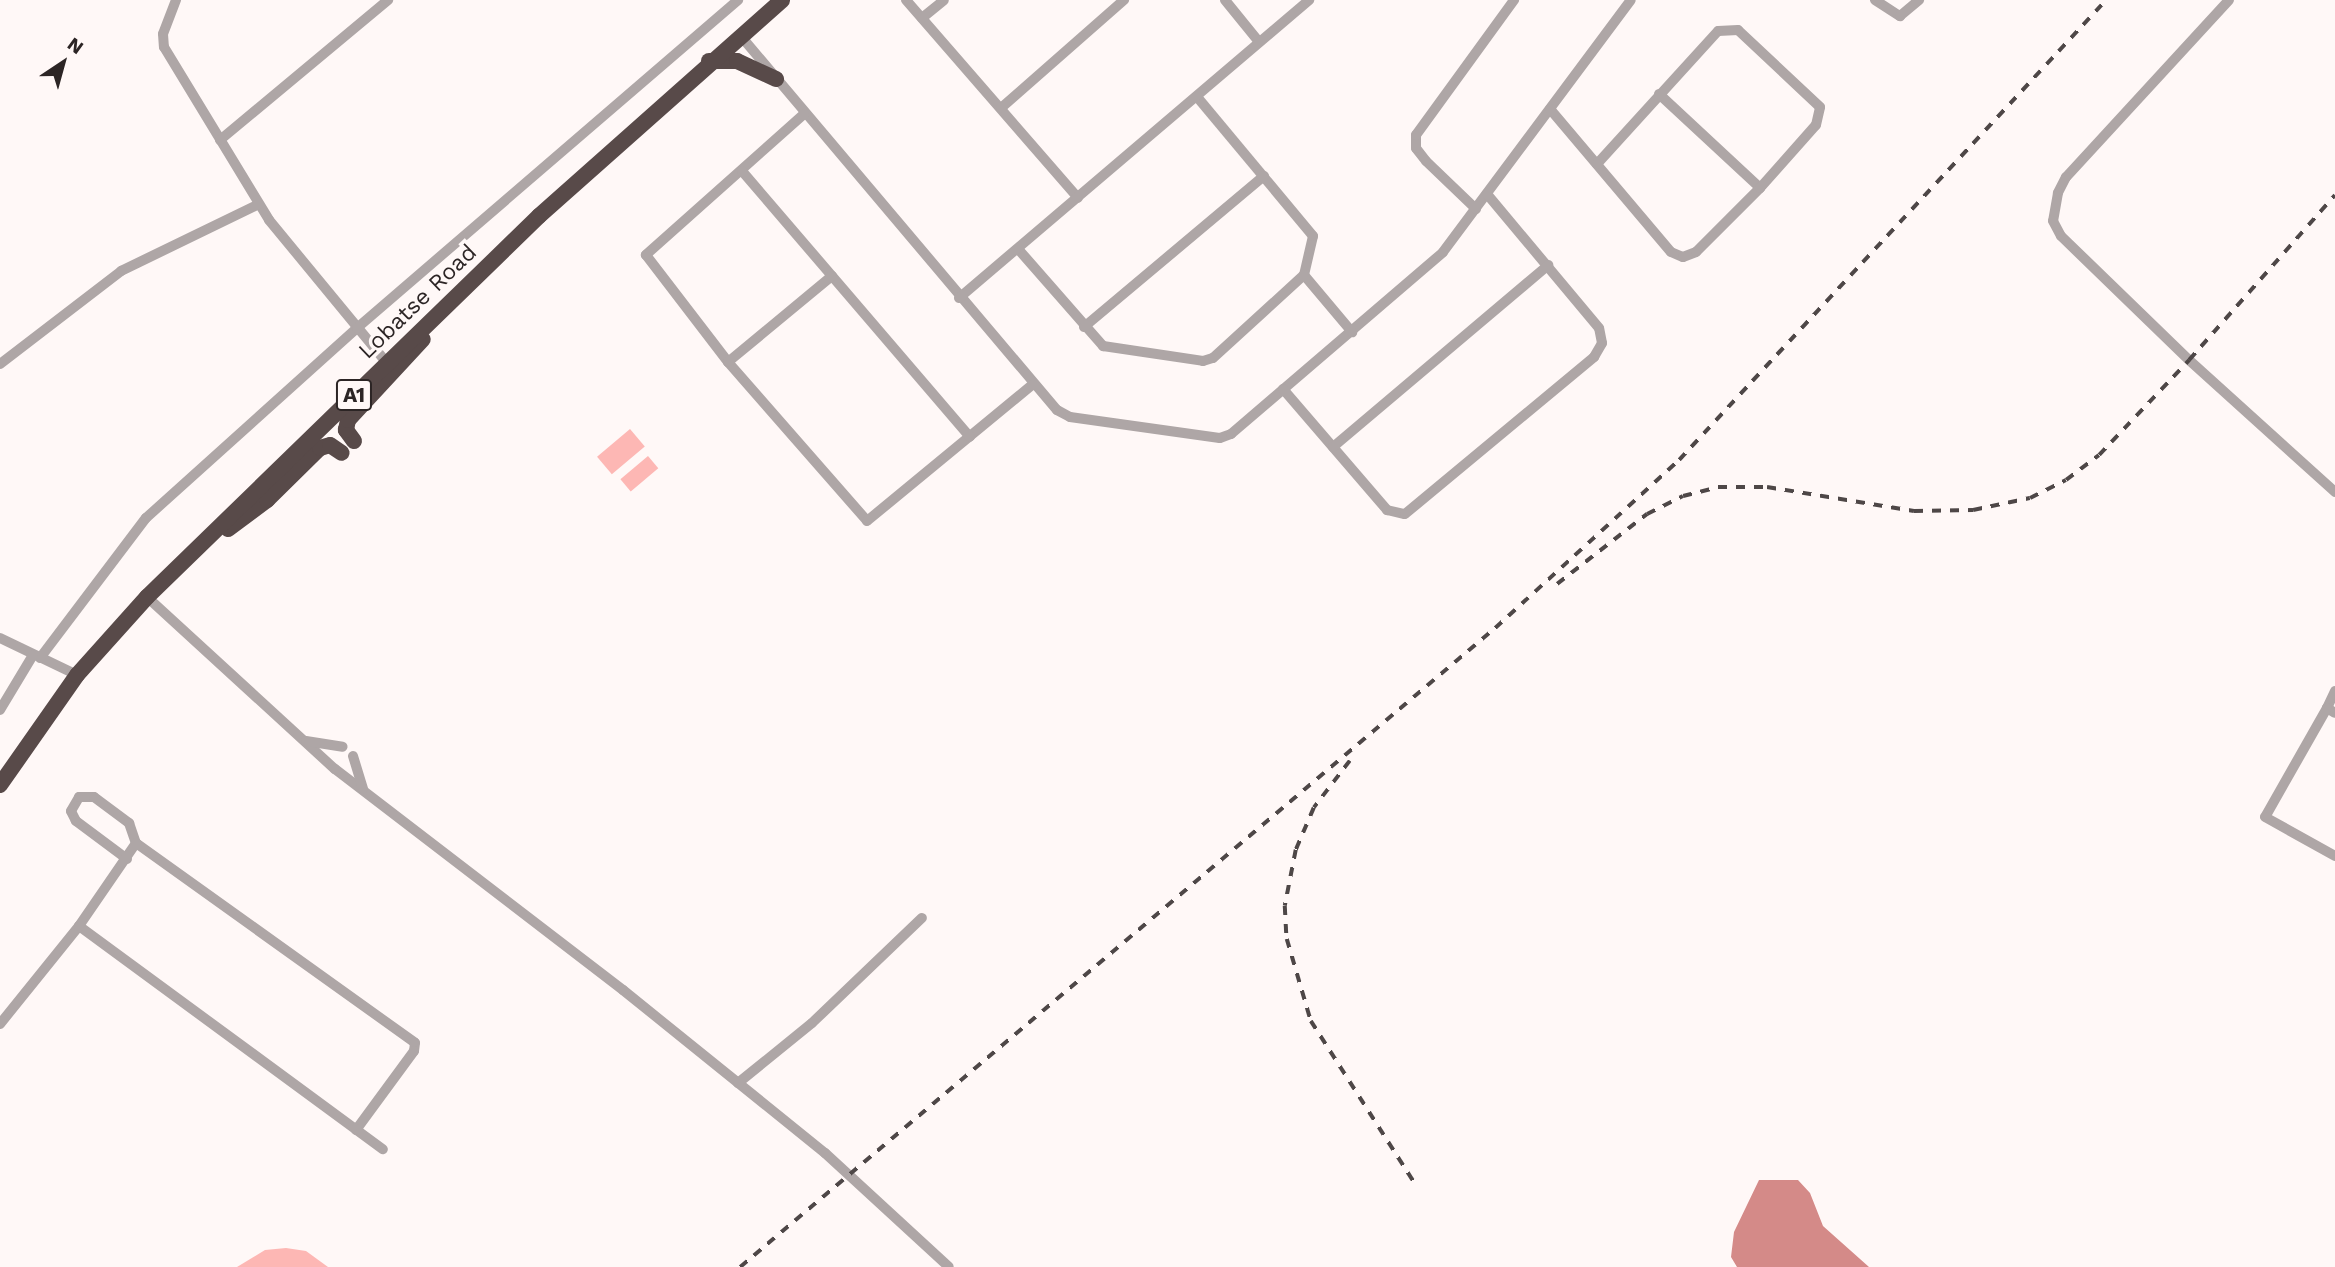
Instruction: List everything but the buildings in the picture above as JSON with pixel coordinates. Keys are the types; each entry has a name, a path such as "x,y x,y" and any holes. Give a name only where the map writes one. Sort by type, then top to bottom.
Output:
{"highway":[{"name":"Lobatse Road","path":"0,785 77,675 147,597 460,293 709,61 782,0"},
{"path":"709,61 737,61 776,79"},
{"path":"190,554 257,509 320,448 330,445 348,447 348,420 398,371 460,293"}],"street":[{"path":"176,0 163,34 164,47 259,204 387,363"},
{"path":"220,140 388,0"},
{"path":"0,710 37,657 146,518 357,328 738,0"},
{"path":"906,0 1078,198"},
{"path":"922,18 944,0"},
{"path":"1001,108 1124,0"},
{"path":"1225,0 1259,42"},
{"path":"959,298 1019,250 1309,0"},
{"path":"1476,209 1426,161 1416,148 1416,135 1514,0"},
{"path":"740,35 1032,385 1070,417 1220,438 1352,332 1443,252 1631,0"},
{"path":"1875,0 1900,16 1919,0"},
{"path":"2229,0 2066,177 2058,192 2053,221 2061,236 2189,360 2335,492"},
{"path":"1550,109 1597,164 1678,256 1696,253 1760,188 1816,125 1819,107 1738,30 1718,31 1597,164"},
{"path":"1658,94 1760,188"},
{"path":"1019,250 1084,327 1108,349 1207,360 1304,275 1312,231 1197,97"},
{"path":"804,114 646,257 728,362 867,521 1032,385"},
{"path":"742,171 970,437"},
{"path":"1084,327 1265,176"},
{"path":"1283,389 1387,510 1410,514 1594,357 1602,333 1487,194"},
{"path":"0,364 121,271 259,204"},
{"path":"1333,447 1548,265"},
{"path":"1304,275 1352,332"},
{"path":"728,362 832,276"},
{"path":"147,597 300,739 366,796 623,990 825,1153 949,1267"},
{"path":"0,638 77,675"},
{"path":"2335,691 2331,710 2265,817 2335,856"},
{"path":"300,739 343,747"},
{"path":"354,756 355,772 366,796"},
{"path":"127,859 76,821 71,811 79,797 90,795 129,823 136,843 415,1043 414,1051 356,1130"},
{"path":"0,1024 79,926 136,843"},
{"path":"738,1083 812,1023 922,918"},
{"path":"79,926 383,1149"}],"shaded area":[{"path":"630,429 645,447 612,474 597,457"},
{"path":"648,456 658,468 631,491 620,479"},
{"path":"1759,1180 1798,1180 1810,1193 1823,1226 1869,1267 1737,1267 1731,1257 1734,1232"},
{"path":"286,1248 306,1251 328,1267 237,1267 265,1250"}],"railway":[{"path":"740,1267 1495,628 1679,460 2106,0"},
{"path":"1557,584 1647,514 1683,496 1718,487 1767,487 1914,511 1973,510 2030,498 2066,480 2099,455 2189,360 2335,195"},
{"path":"1350,761 1314,808 1296,850 1285,906 1287,939 1311,1021 1416,1185"}]}
